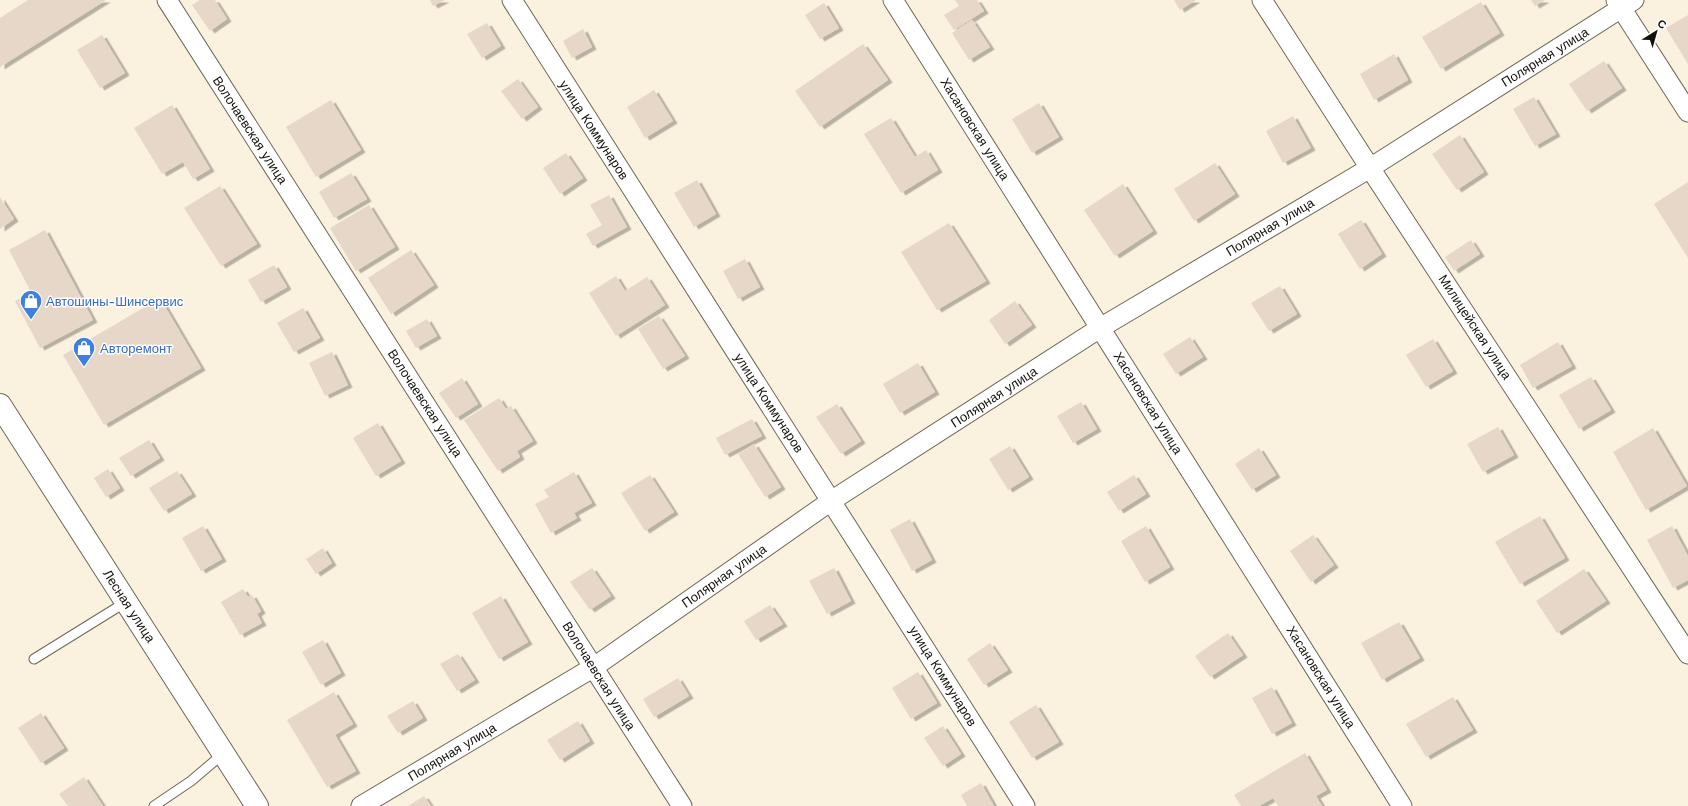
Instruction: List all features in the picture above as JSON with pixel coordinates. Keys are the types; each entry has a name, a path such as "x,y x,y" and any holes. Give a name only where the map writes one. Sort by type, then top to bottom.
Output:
{"street":[{"name":"Волочаевская улица","path":"167,0 682,806"},
{"name":"улица Коммунаров","path":"512,0 1025,806"},
{"name":"Хасановская улица","path":"893,0 1402,806"},
{"name":"Милицейская улица","path":"1262,0 1688,654"},
{"name":"Полярная улица","path":"361,806 594,668 831,501 1100,328 1370,168 1624,3"},
{"path":"1624,3 1688,112"},
{"name":"Лесная улица","path":"0,405 257,806"}],"lane":[{"path":"34,659 126,602"},
{"path":"154,806 190,781 224,753"}],"building":[{"path":"28,0 106,0 0,67 0,18"},
{"path":"200,0 215,0 227,19 210,31 192,5"},
{"path":"430,0 445,0 433,6"},
{"path":"955,0 977,0 984,11 954,30 944,15 959,6"},
{"path":"1174,0 1196,0 1180,10"},
{"path":"1531,0 1545,0 1535,6"},
{"path":"1481,2 1500,33 1441,69 1422,37"},
{"path":"824,3 839,28 820,39 805,15"},
{"path":"1688,15 1688,64 1666,28"},
{"path":"972,20 990,47 969,60 952,33"},
{"path":"487,23 501,46 482,58 467,34"},
{"path":"583,29 592,47 572,58 563,41"},
{"path":"102,35 125,73 100,88 77,50"},
{"path":"863,44 888,80 820,127 795,91"},
{"path":"1394,54 1408,80 1374,100 1360,74"},
{"path":"1604,61 1622,88 1587,111 1569,84"},
{"path":"518,79 538,107 522,119 501,91"},
{"path":"654,90 673,121 645,138 627,107"},
{"path":"1534,97 1556,134 1535,146 1513,109"},
{"path":"331,100 361,150 316,177 286,127"},
{"path":"1039,103 1059,137 1032,153 1012,119"},
{"path":"172,105 210,169 193,179 183,162 162,174 134,128"},
{"path":"1293,116 1311,148 1283,163 1266,131"},
{"path":"891,118 915,157 926,150 938,170 901,193 864,134"},
{"path":"1460,135 1484,172 1457,190 1432,154"},
{"path":"566,153 583,178 560,194 543,168"},
{"path":"1215,163 1235,194 1194,221 1174,189"},
{"path":"351,173 367,199 334,218 319,192"},
{"path":"697,180 716,214 694,227 674,193"},
{"path":"1688,182 1688,258 1654,204"},
{"path":"1123,184 1153,231 1115,256 1084,210"},
{"path":"220,186 257,244 221,266 184,208"},
{"path":"609,195 627,227 593,246 586,234 602,225 590,205"},
{"path":"0,197 14,219 0,229"},
{"path":"369,205 395,247 356,271 330,228"},
{"path":"1361,220 1382,254 1360,269 1338,234"},
{"path":"949,223 986,281 937,310 901,252"},
{"path":"45,230 93,320 40,348 15,301 31,292 9,250"},
{"path":"1471,240 1480,254 1454,271 1445,257"},
{"path":"411,250 434,285 391,314 368,278"},
{"path":"745,259 760,287 738,299 723,271"},
{"path":"274,265 287,287 261,302 248,280"},
{"path":"616,276 625,291 647,277 665,305 616,336 589,293"},
{"path":"1280,286 1297,314 1269,331 1251,303"},
{"path":"160,298 201,368 104,425 63,355"},
{"path":"1015,301 1032,325 1005,344 989,320"},
{"path":"303,308 320,338 294,352 277,323"},
{"path":"659,316 685,356 663,369 638,329"},
{"path":"427,319 437,336 416,348 406,331"},
{"path":"1190,337 1203,357 1176,374 1163,354"},
{"path":"1433,339 1453,371 1426,387 1406,355"},
{"path":"1558,342 1572,366 1533,388 1520,365"},
{"path":"332,352 348,385 325,396 309,363"},
{"path":"918,363 935,392 900,413 883,384"},
{"path":"1591,377 1611,410 1579,429 1559,395"},
{"path":"462,378 478,404 456,418 439,393"},
{"path":"499,398 506,409 511,406 533,441 517,451 520,457 498,471 464,420"},
{"path":"1081,402 1097,429 1073,443 1057,416"},
{"path":"837,404 861,441 841,454 816,417"},
{"path":"752,419 762,436 725,455 716,438"},
{"path":"378,423 401,461 376,476 353,438"},
{"path":"1498,427 1514,455 1483,472 1467,444"},
{"path":"1653,428 1687,486 1646,510 1613,452"},
{"path":"149,440 160,458 131,476 119,458"},
{"path":"754,444 781,487 765,497 738,454"},
{"path":"1010,446 1029,477 1008,490 989,459"},
{"path":"1259,448 1276,475 1252,490 1235,464"},
{"path":"108,469 120,488 106,497 94,478"},
{"path":"177,471 192,494 164,511 149,488"},
{"path":"574,472 592,503 574,513 577,518 551,533 535,504 549,497 544,490"},
{"path":"650,475 674,512 645,531 621,493"},
{"path":"1134,475 1146,494 1119,511 1107,492"},
{"path":"1540,516 1565,558 1520,584 1495,542"},
{"path":"910,519 932,560 912,571 890,530"},
{"path":"203,526 222,559 201,571 182,538"},
{"path":"1146,526 1170,567 1145,582 1121,541"},
{"path":"1672,526 1688,556 1688,580 1673,588 1647,540"},
{"path":"1313,535 1334,565 1311,582 1290,551"},
{"path":"323,548 332,563 316,574 306,559"},
{"path":"592,568 611,596 590,610 570,582"},
{"path":"834,568 851,601 827,614 809,581"},
{"path":"1584,569 1606,601 1557,633 1536,601"},
{"path":"243,589 248,597 252,595 261,611 257,614 262,623 240,635 221,602"},
{"path":"501,596 528,642 499,659 472,613"},
{"path":"770,605 783,624 756,640 744,621"},
{"path":"1399,622 1420,658 1382,680 1361,643"},
{"path":"1228,633 1243,655 1210,677 1195,656"},
{"path":"323,640 341,673 321,685 302,652"},
{"path":"990,643 1008,670 984,685 967,659"},
{"path":"458,654 475,680 457,691 440,664"},
{"path":"918,672 937,703 911,719 892,688"},
{"path":"678,678 689,696 654,717 643,699"},
{"path":"1272,687 1292,723 1272,734 1252,698"},
{"path":"334,692 353,724 335,735 356,771 327,787 287,720"},
{"path":"1453,697 1473,730 1426,757 1406,724"},
{"path":"413,701 423,718 398,733 387,716"},
{"path":"1036,705 1059,742 1032,758 1009,722"},
{"path":"41,713 64,748 41,763 18,728"},
{"path":"578,721 590,741 560,760 547,740"},
{"path":"943,726 961,754 943,766 924,738"},
{"path":"1305,753 1327,790 1316,796 1322,806 1278,806 1273,798 1259,806 1241,806 1234,795"},
{"path":"84,777 103,806 68,806 59,794"},
{"path":"981,783 994,806 967,806 961,795"},
{"path":"424,796 431,806 408,806"}],"place":[{"name":"Автошины-Шинсервис","path":"31,320"},
{"name":"Авторемонт","path":"84,368"}]}
